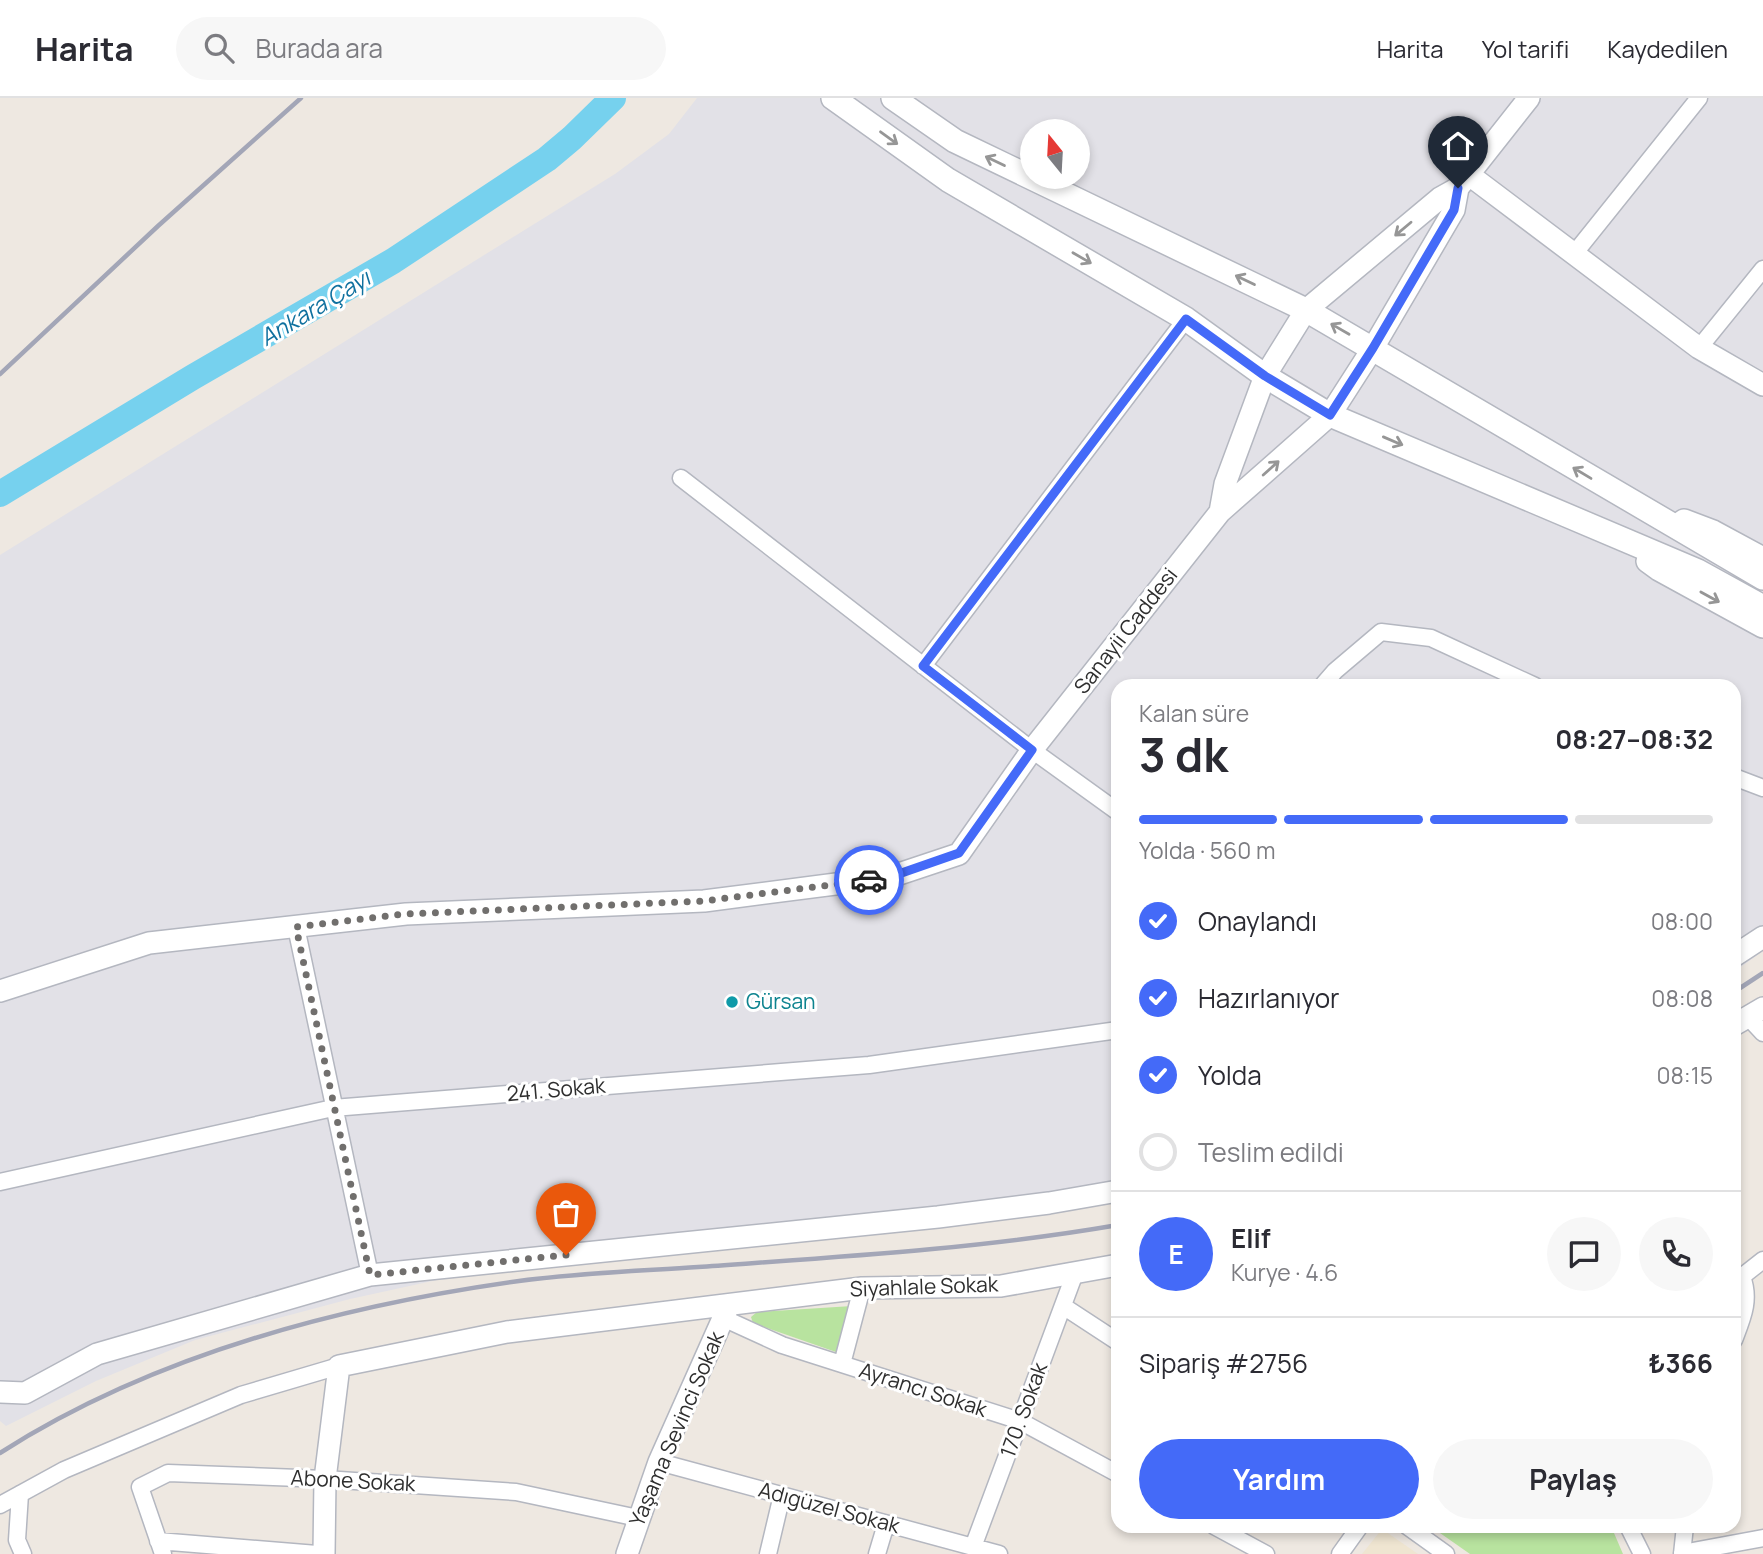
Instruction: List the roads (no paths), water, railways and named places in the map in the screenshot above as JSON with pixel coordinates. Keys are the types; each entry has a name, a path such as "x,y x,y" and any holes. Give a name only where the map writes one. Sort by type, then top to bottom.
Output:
{"main road":[{"path":"833,98 948,180 1186,319 1265,376 1330,415 1698,571 1763,607"},
{"path":"893,98 954,141 1306,310 1763,578"},
{"path":"1626,500 1713,532 1763,559"},
{"path":"1612,533 1659,569 1763,626"}],"street":[{"path":"1306,310 1463,181 1529,98"},
{"path":"1574,254 1699,98"},
{"path":"1463,181 1574,254 1699,348 1763,386"},
{"path":"1373,348 1454,210 1463,181"},
{"path":"1699,348 1763,269"},
{"name":"Sanayii Caddesi","path":"1220,512 1225,484 1265,376 1306,310"},
{"path":"923,666 1186,319"},
{"name":"Sanayii Caddesi","path":"0,991 149,943 405,914 704,901 890,877 959,853 1032,750 1220,512 1330,415 1373,348"},
{"path":"681,478 1032,750 1111,807"},
{"path":"1328,679 1381,632 1431,638 1520,679"},
{"path":"1741,782 1763,788"},
{"path":"296,927 370,1275"},
{"path":"1741,951 1763,937"},
{"name":"241. Sokak","path":"0,1182 333,1108 869,1065 1111,1032"},
{"path":"0,1392 25,1393 97,1354 370,1275 938,1217 1111,1192"},
{"path":"1741,1282 1763,1260"},
{"name":"Siyahlale Sokak","path":"339,1366 507,1332 726,1312 862,1287 1001,1286 1111,1266"},
{"name":"170. Sokak","path":"972,1547 1075,1273"},
{"path":"1741,1282 1763,1283"},
{"path":"1741,1282 1745,1310 1741,1321"},
{"path":"842,1364 862,1287"},
{"path":"1063,1306 1111,1337"},
{"name":"Ayrancı Sokak","path":"726,1312 782,1345 1020,1421 1111,1470"},
{"name":"Yaşama Sevinci Sokak","path":"627,1554 659,1462 726,1312"},
{"path":"0,1505 64,1470 241,1395 339,1366 325,1479 324,1554"},
{"name":"Adıgüzel Sokak","path":"659,1462 999,1554"},
{"name":"Abone Sokak","path":"160,1548 140,1487 168,1473 325,1479 516,1492 638,1518"},
{"path":"20,1494 18,1540 23,1554"},
{"path":"768,1554 782,1495"},
{"path":"877,1554 886,1524"},
{"path":"1227,1533 1266,1554"},
{"path":"1340,1554 1355,1533"},
{"path":"1417,1533 1446,1554"},
{"path":"1632,1533 1642,1554"},
{"path":"1684,1533 1682,1554 1763,1538"},
{"path":"160,1548 317,1554"}],"waterway":[{"name":"Ankara Çayı","path":"0,494 193,377 393,261 547,159 613,98"}],"railway":[{"path":"0,374 158,226 301,98"},
{"path":"1741,987 1763,973"},
{"path":"0,1453 59,1418 120,1388 184,1362 249,1340 383,1305 541,1278 908,1251 1111,1226"}],"place":[{"name":"Gürsan","path":"732,1002"}]}
